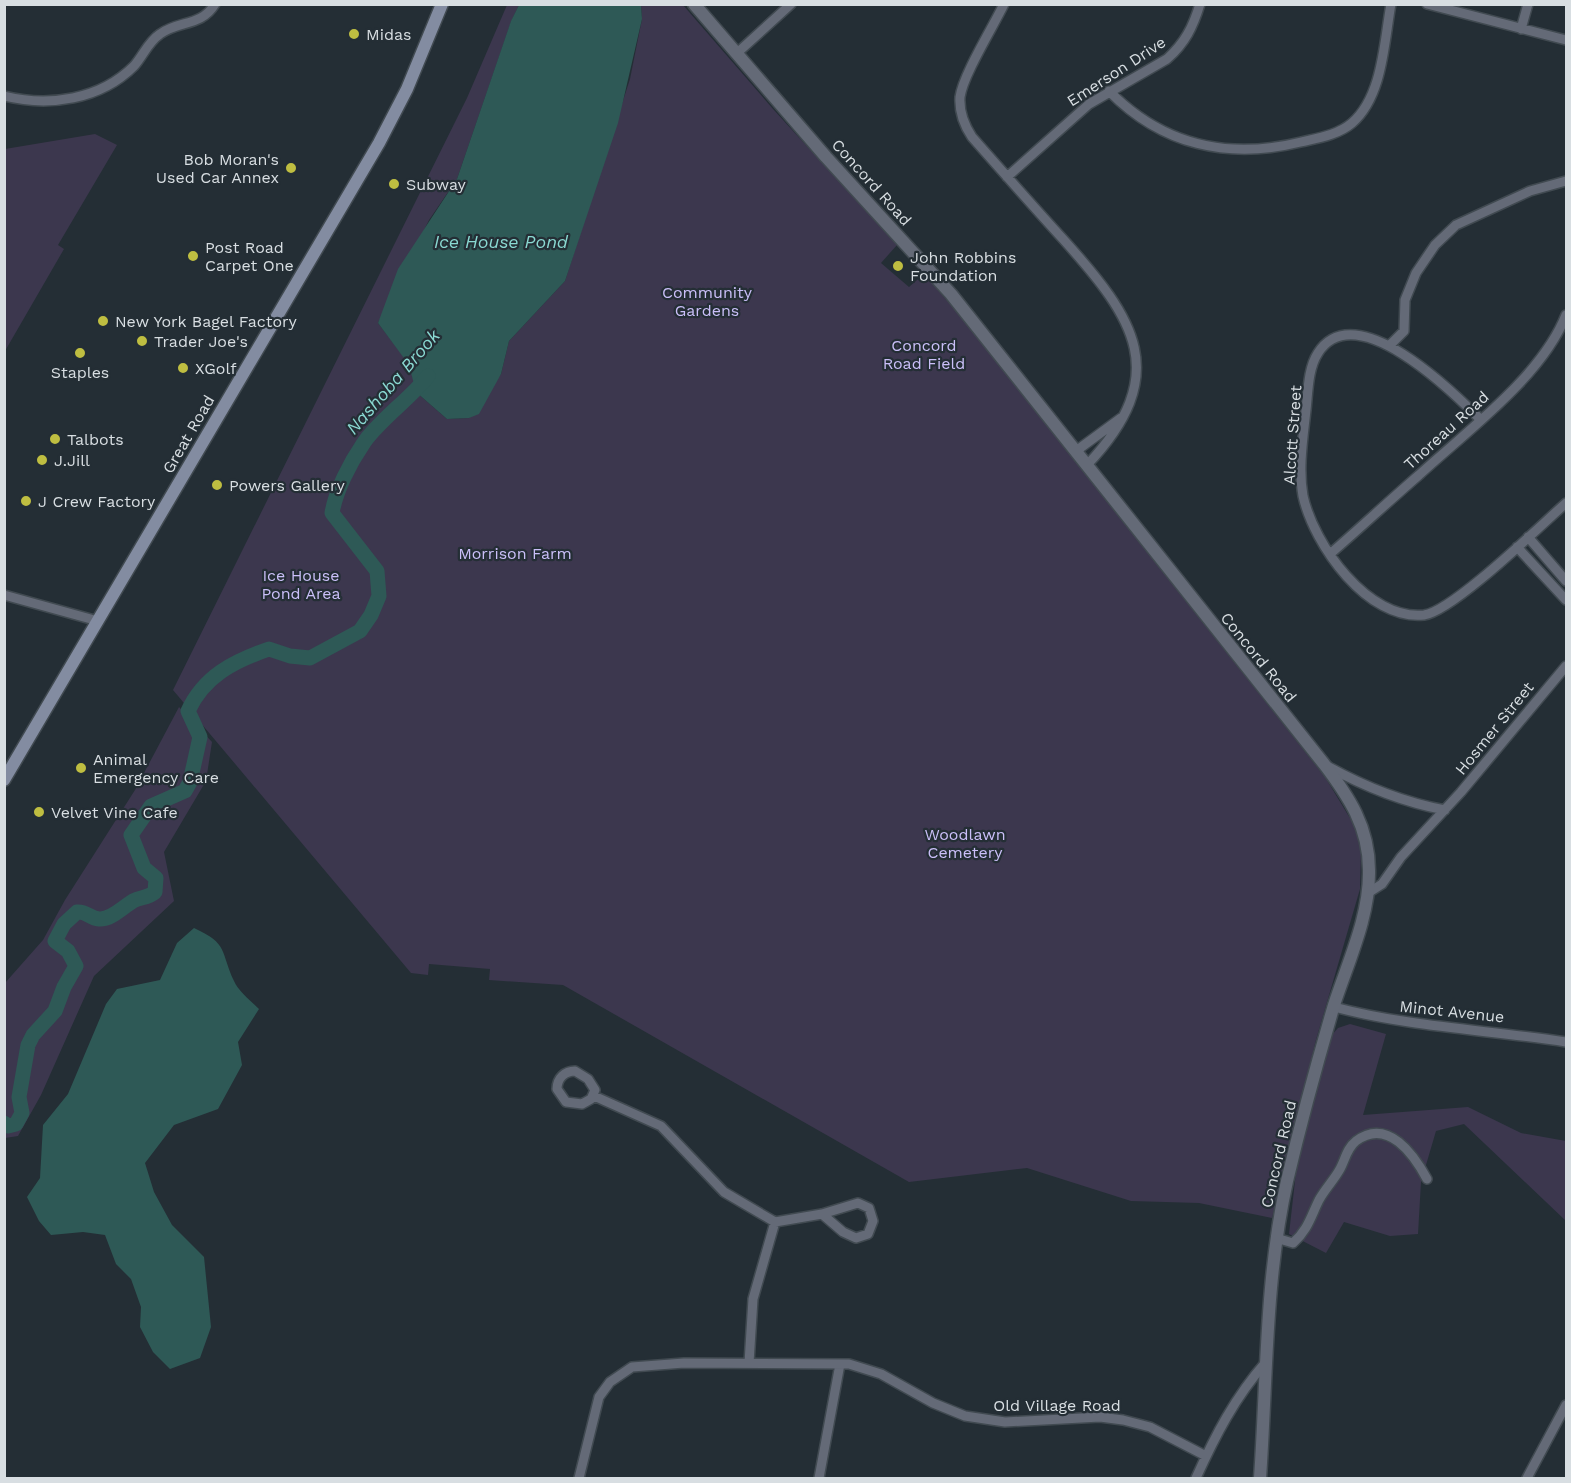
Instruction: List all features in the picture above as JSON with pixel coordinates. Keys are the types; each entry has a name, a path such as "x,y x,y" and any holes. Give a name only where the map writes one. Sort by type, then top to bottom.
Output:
{"main road":[{"name":"Great Road","path":"4,780 379,143 416,68 442,4"}],"street":[{"path":"4,96 51,101 94,92 129,70 159,34 202,19 215,4"},
{"name":"Concord Road","path":"694,4 951,294 1323,764 1352,804 1366,836 1369,857 1368,893 1334,1007 1287,1182 1276,1238 1267,1317 1260,1479"},
{"path":"736,54 791,4"},
{"path":"1004,4 963,88 960,104 968,130 1093,272 1126,321 1136,364 1135,389 1127,411 1115,434 1087,465"},
{"name":"Emerson Drive","path":"1007,177 1066,122 1109,91 1167,58 1178,49 1195,22 1200,4"},
{"path":"1109,91 1127,110 1155,129 1192,144 1258,149 1322,137 1352,123 1364,108 1378,80 1391,4"},
{"path":"1427,4 1566,40"},
{"path":"1521,29 1528,4"},
{"path":"1390,345 1404,331 1405,300 1416,273 1435,245 1456,225 1530,191 1566,181"},
{"name":"Thoreau Road","path":"1330,554 1480,419 1540,361 1556,338 1566,315"},
{"name":"Alcott Street","path":"1480,419 1453,391 1390,345 1367,337 1340,338 1327,344 1318,353 1311,372 1301,476 1308,512 1330,554 1355,584 1372,599 1397,614 1426,615 1463,592 1566,503"},
{"path":"1076,451 1110,428 1127,411"},
{"path":"1528,537 1566,581"},
{"path":"1517,547 1566,600"},
{"path":"4,595 98,621"},
{"name":"Hosmer Street","path":"1368,893 1379,887 1401,857 1444,810 1566,666"},
{"path":"1323,764 1377,792 1412,804 1444,810"},
{"name":"Minot Avenue","path":"1334,1007 1371,1017 1498,1031 1566,1042"},
{"path":"594,1096 661,1126 724,1192 775,1222 822,1214 861,1203 871,1212 872,1226 865,1236 854,1238 822,1214"},
{"path":"1276,1238 1293,1243 1305,1231 1323,1193 1340,1171 1349,1150 1363,1137 1381,1134 1400,1142 1417,1160 1427,1179"},
{"path":"749,1363 753,1299 775,1222"},
{"path":"1196,1479 1206,1456 1245,1386 1266,1362"},
{"name":"Old Village Road","path":"579,1479 599,1397 610,1382 632,1367 749,1363 840,1364 882,1374 933,1402 965,1416 1005,1422 1100,1417 1137,1422 1206,1456"},
{"path":"819,1479 840,1364"},
{"path":"1527,1479 1566,1405"}],"green space":[{"name":"Woodlawn Cemetery","path":"507,5 519,5 511,22 457,179 429,220 378,323 410,365 416,392 447,419 469,418 501,374 509,341 565,281 630,79 642,19 641,5 683,5 773,109 897,245 881,263 909,287 924,274 962,318 1325,777 1356,828 1361,853 1360,889 1316,1040 1272,1218 1199,1203 1131,1201 1027,1168 909,1182 563,985 489,980 490,969 429,964 428,975 411,973 173,690 467,98"},
{"path":"95,134 117,145 58,245 64,249 5,351 5,149"},
{"path":"179,707 212,742 206,781 164,852 174,901 94,976 41,1095 18,1136 5,1138 5,983 43,940 65,900 135,790"},
{"path":"1350,1024 1386,1034 1363,1115 1468,1107 1521,1133 1566,1141 1566,1221 1464,1124 1436,1131 1421,1182 1418,1234 1390,1236 1344,1222 1326,1253 1289,1234 1296,1172 1330,1037 1338,1028"}],"water":[{"name":"Ice House Pond","path":"519,5 641,5 642,19 618,123 565,281 509,341 501,374 479,414 469,418 447,419 416,392 409,365 378,323 398,269 457,179 511,21"},
{"path":"194,928 218,944 236,985 259,1009 238,1042 242,1065 218,1109 174,1125 145,1163 154,1192 172,1225 204,1257 211,1327 200,1358 170,1369 153,1352 140,1327 141,1307 131,1279 116,1264 105,1235 83,1232 51,1235 39,1221 27,1197 40,1178 43,1125 68,1094 106,1004 117,989 160,980 177,943"}],"waterway":[{"name":"Nashoba Brook","path":"4,1123 8,1126 16,1124 22,1113 19,1097 28,1045 33,1035 55,1011 64,987 76,966 68,951 55,941 64,924 77,912 103,919 117,913 133,901 155,892 156,878 144,868 131,835 151,806 185,791 190,782 200,737 188,711 202,688 221,671 269,649 290,656 310,658 360,631 371,615 379,596 377,571 332,513 334,504 349,468 369,436 428,376"}],"place":[{"name":"Midas","path":"354,34"},
{"name":"Bob Moran's Used Car Annex","path":"291,168"},
{"name":"Subway","path":"394,184"},
{"name":"Post Road Carpet One","path":"193,256"},
{"name":"John Robbins Foundation","path":"898,266"},
{"name":"New York Bagel Factory","path":"103,321"},
{"name":"Trader Joe's","path":"142,341"},
{"name":"Staples","path":"80,353"},
{"name":"XGolf","path":"183,368"},
{"name":"Talbots","path":"55,439"},
{"name":"J.Jill","path":"42,460"},
{"name":"Powers Gallery","path":"217,485"},
{"name":"J Crew Factory","path":"26,501"},
{"name":"Animal Emergency Care","path":"81,768"},
{"name":"Velvet Vine Cafe","path":"39,812"}],"park label":[{"name":"Community Gardens","path":"707,301"},
{"name":"Concord Road Field","path":"924,354"},
{"name":"Morrison Farm","path":"515,553"},
{"name":"Ice House Pond Area","path":"301,584"}]}
